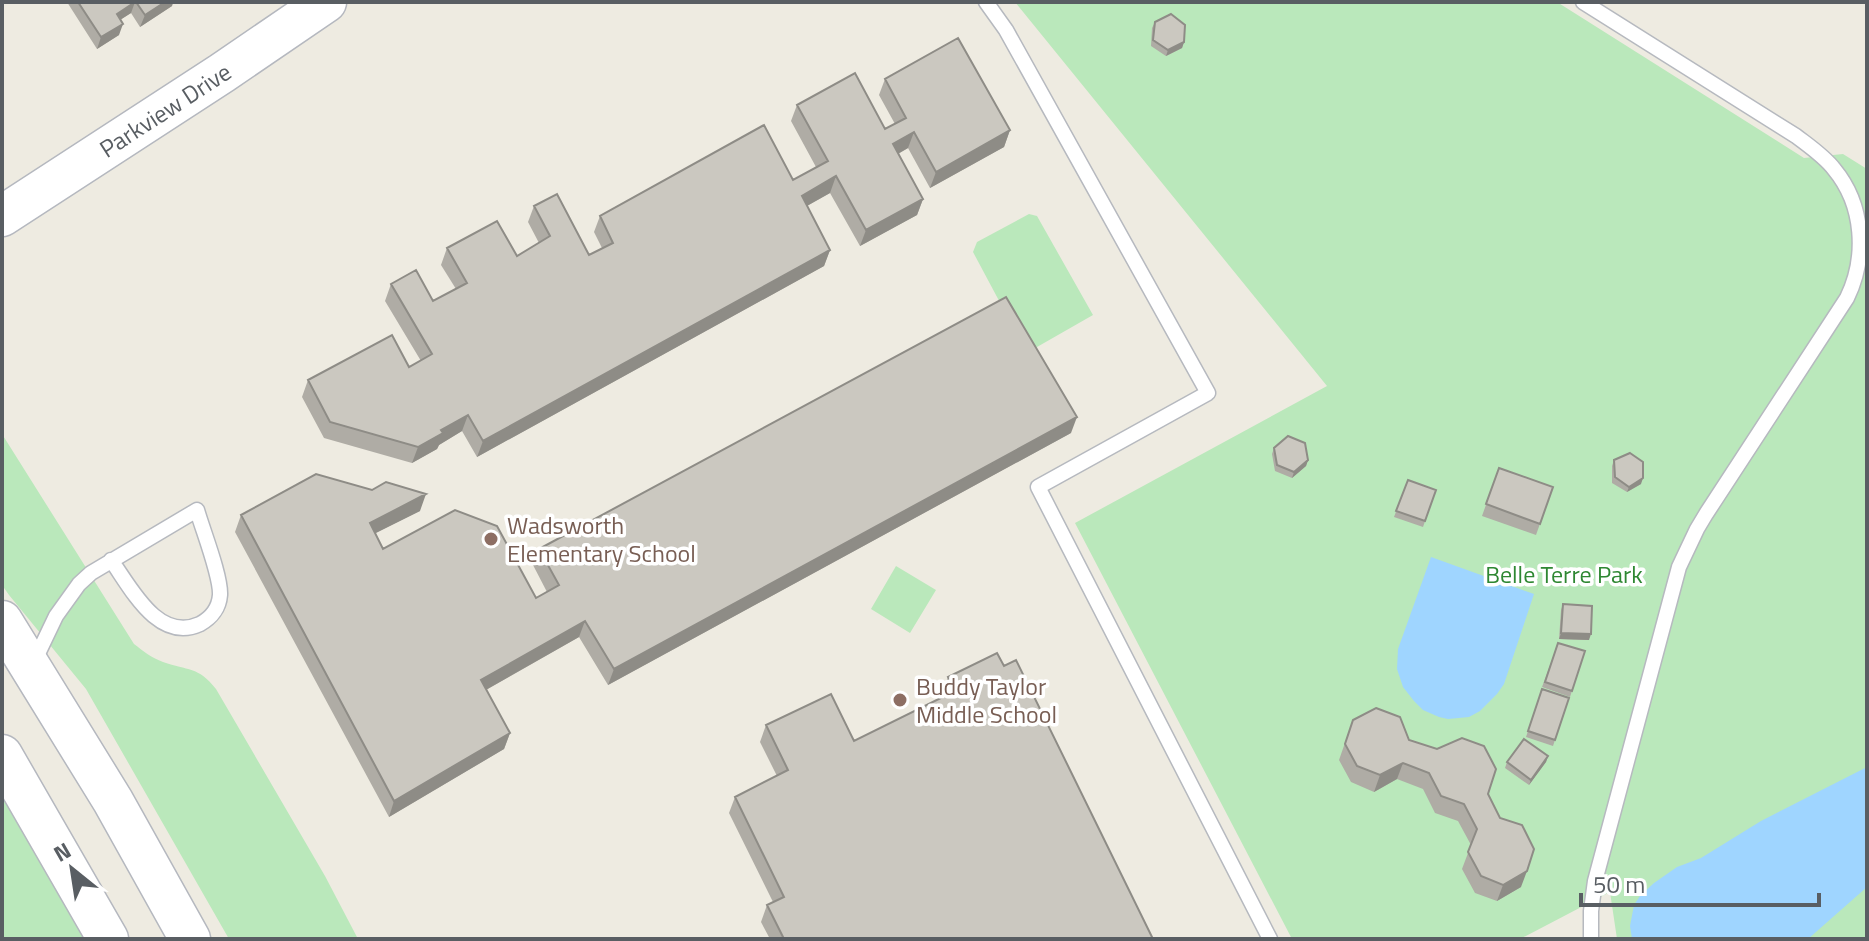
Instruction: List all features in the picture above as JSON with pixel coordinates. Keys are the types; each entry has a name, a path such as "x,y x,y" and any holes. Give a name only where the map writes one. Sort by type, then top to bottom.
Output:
{"main road":[{"name":"Parkview Drive","path":"2,216 326,2"},
{"path":"2,621 113,801 190,939"},
{"path":"2,755 108,939"}],"lane":[{"path":"986,2 1006,30 1208,393 1038,487 1270,939"},
{"path":"1583,2 1817,152 1832,167 1853,199 1860,241 1854,280 1847,298 1706,514 1679,567 1595,881 1591,939"},
{"path":"31,668 46,634 68,598 91,573 111,560 197,510 220,592 219,603 209,619 191,627 181,628 163,622 151,614 111,560"}],"green space":[{"name":"Belle Terre Park","path":"1015,2 1557,2 1804,158 1843,154 1867,169 1867,939 1617,939 1610,892 1520,939 1292,939 1075,523 1327,386"},
{"path":"1029,214 1037,216 1093,315 1037,347 1020,340 973,252 977,242"},
{"path":"2,434 134,644 159,660 198,673 216,689 325,876 358,939 229,939 86,689 2,585"},
{"path":"896,566 936,590 910,633 871,609"},
{"path":"2,791 87,939 2,939"}],"water":[{"path":"1431,557 1534,594 1504,684 1480,711 1469,717 1448,719 1423,710 1403,687 1397,669 1398,649"},
{"path":"1867,767 1867,887 1808,939 1632,939 1630,926 1634,905 1654,883 1761,821"}],"building":[{"path":"78,2 135,2 117,14 123,24 101,37"},
{"path":"136,2 165,2 145,15"},
{"path":"1171,14 1185,25 1184,42 1168,50 1153,40 1155,22"},
{"path":"958,38 1010,130 936,172 914,132 893,144 923,199 866,230 836,176 802,196 830,250 483,441 468,415 418,447 330,422 308,380 392,335 409,367 432,354 391,284 416,270 433,301 467,283 447,248 497,221 517,256 550,236 534,206 557,194 589,255 613,243 600,216 764,125 793,180 828,161 797,105 855,73 885,129 906,118 885,79"},
{"path":"1006,297 1077,417 614,669 585,621 481,680 510,733 394,801 241,515 316,474 372,490 386,482 426,494 370,523 383,549 455,510 497,526 536,598 559,585 539,549"},
{"path":"1288,436 1305,443 1308,460 1294,472 1277,465 1274,448"},
{"path":"1630,453 1643,462 1643,478 1629,487 1615,477 1614,460"},
{"path":"1499,468 1553,487 1540,524 1486,504"},
{"path":"1408,480 1436,490 1425,521 1396,511"},
{"path":"1563,604 1592,606 1591,634 1561,633"},
{"path":"1558,643 1585,651 1572,691 1545,682"},
{"path":"997,653 1004,666 1016,660 1153,939 784,939 767,905 784,897 735,797 788,770 766,725 831,694 854,741 955,691 948,677"},
{"path":"1542,689 1569,698 1555,740 1528,731"},
{"path":"1376,708 1400,717 1409,740 1437,749 1462,738 1484,746 1496,769 1488,794 1500,818 1522,825 1534,849 1527,871 1503,885 1481,876 1468,852 1477,829 1464,804 1441,796 1429,773 1403,763 1380,775 1357,766 1345,744 1353,720"},
{"path":"1524,739 1548,756 1531,780 1507,762"}],"place":[{"name":"Wadsworth Elementary School","path":"491,539"},
{"name":"Buddy Taylor Middle School","path":"900,700"}]}
